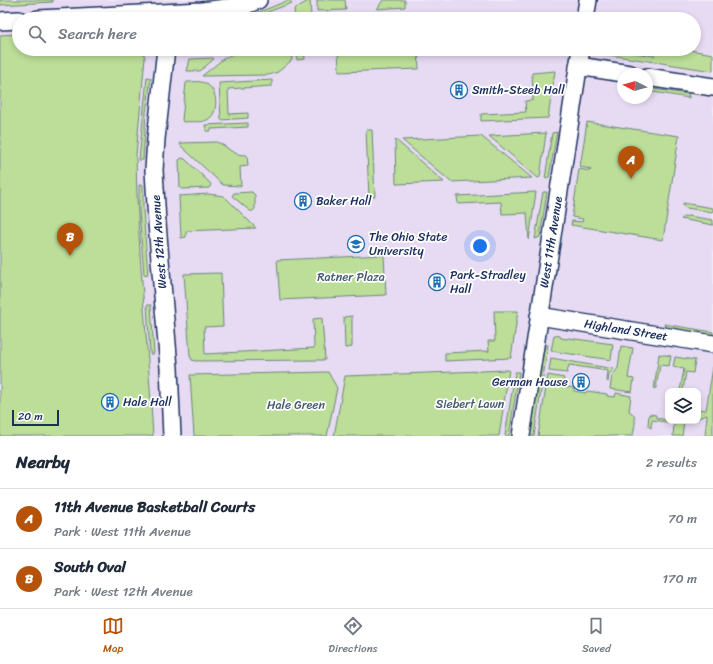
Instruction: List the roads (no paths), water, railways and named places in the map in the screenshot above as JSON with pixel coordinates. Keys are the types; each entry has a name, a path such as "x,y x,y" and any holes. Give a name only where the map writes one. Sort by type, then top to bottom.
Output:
{"street":[{"path":"141,12 171,10 202,11 243,6 258,0"},
{"path":"586,12 588,0"},
{"path":"0,21 12,20"},
{"name":"West 12th Avenue","path":"165,56 154,170 169,368 172,436"},
{"name":"West 11th Avenue","path":"520,436 580,56"},
{"path":"578,66 617,72"},
{"path":"653,78 713,87"},
{"name":"Highland Street","path":"539,316 713,344"}],"place":[{"name":"Smith-Steeb Hall","path":"459,90"},
{"name":"11th Avenue Basketball Courts","path":"631,179"},
{"name":"Baker Hall","path":"303,201"},
{"name":"The Ohio State University","path":"356,244"},
{"name":"South Oval","path":"70,256"},
{"name":"Park-Stradley Hall","path":"437,282"},
{"name":"German House","path":"581,382"},
{"name":"Hale Hall","path":"110,402"}],"park label":[{"name":"Ratner Plaza","path":"351,277"},
{"name":"Siebert Lawn","path":"470,404"},
{"name":"Hale Green","path":"296,405"}]}
